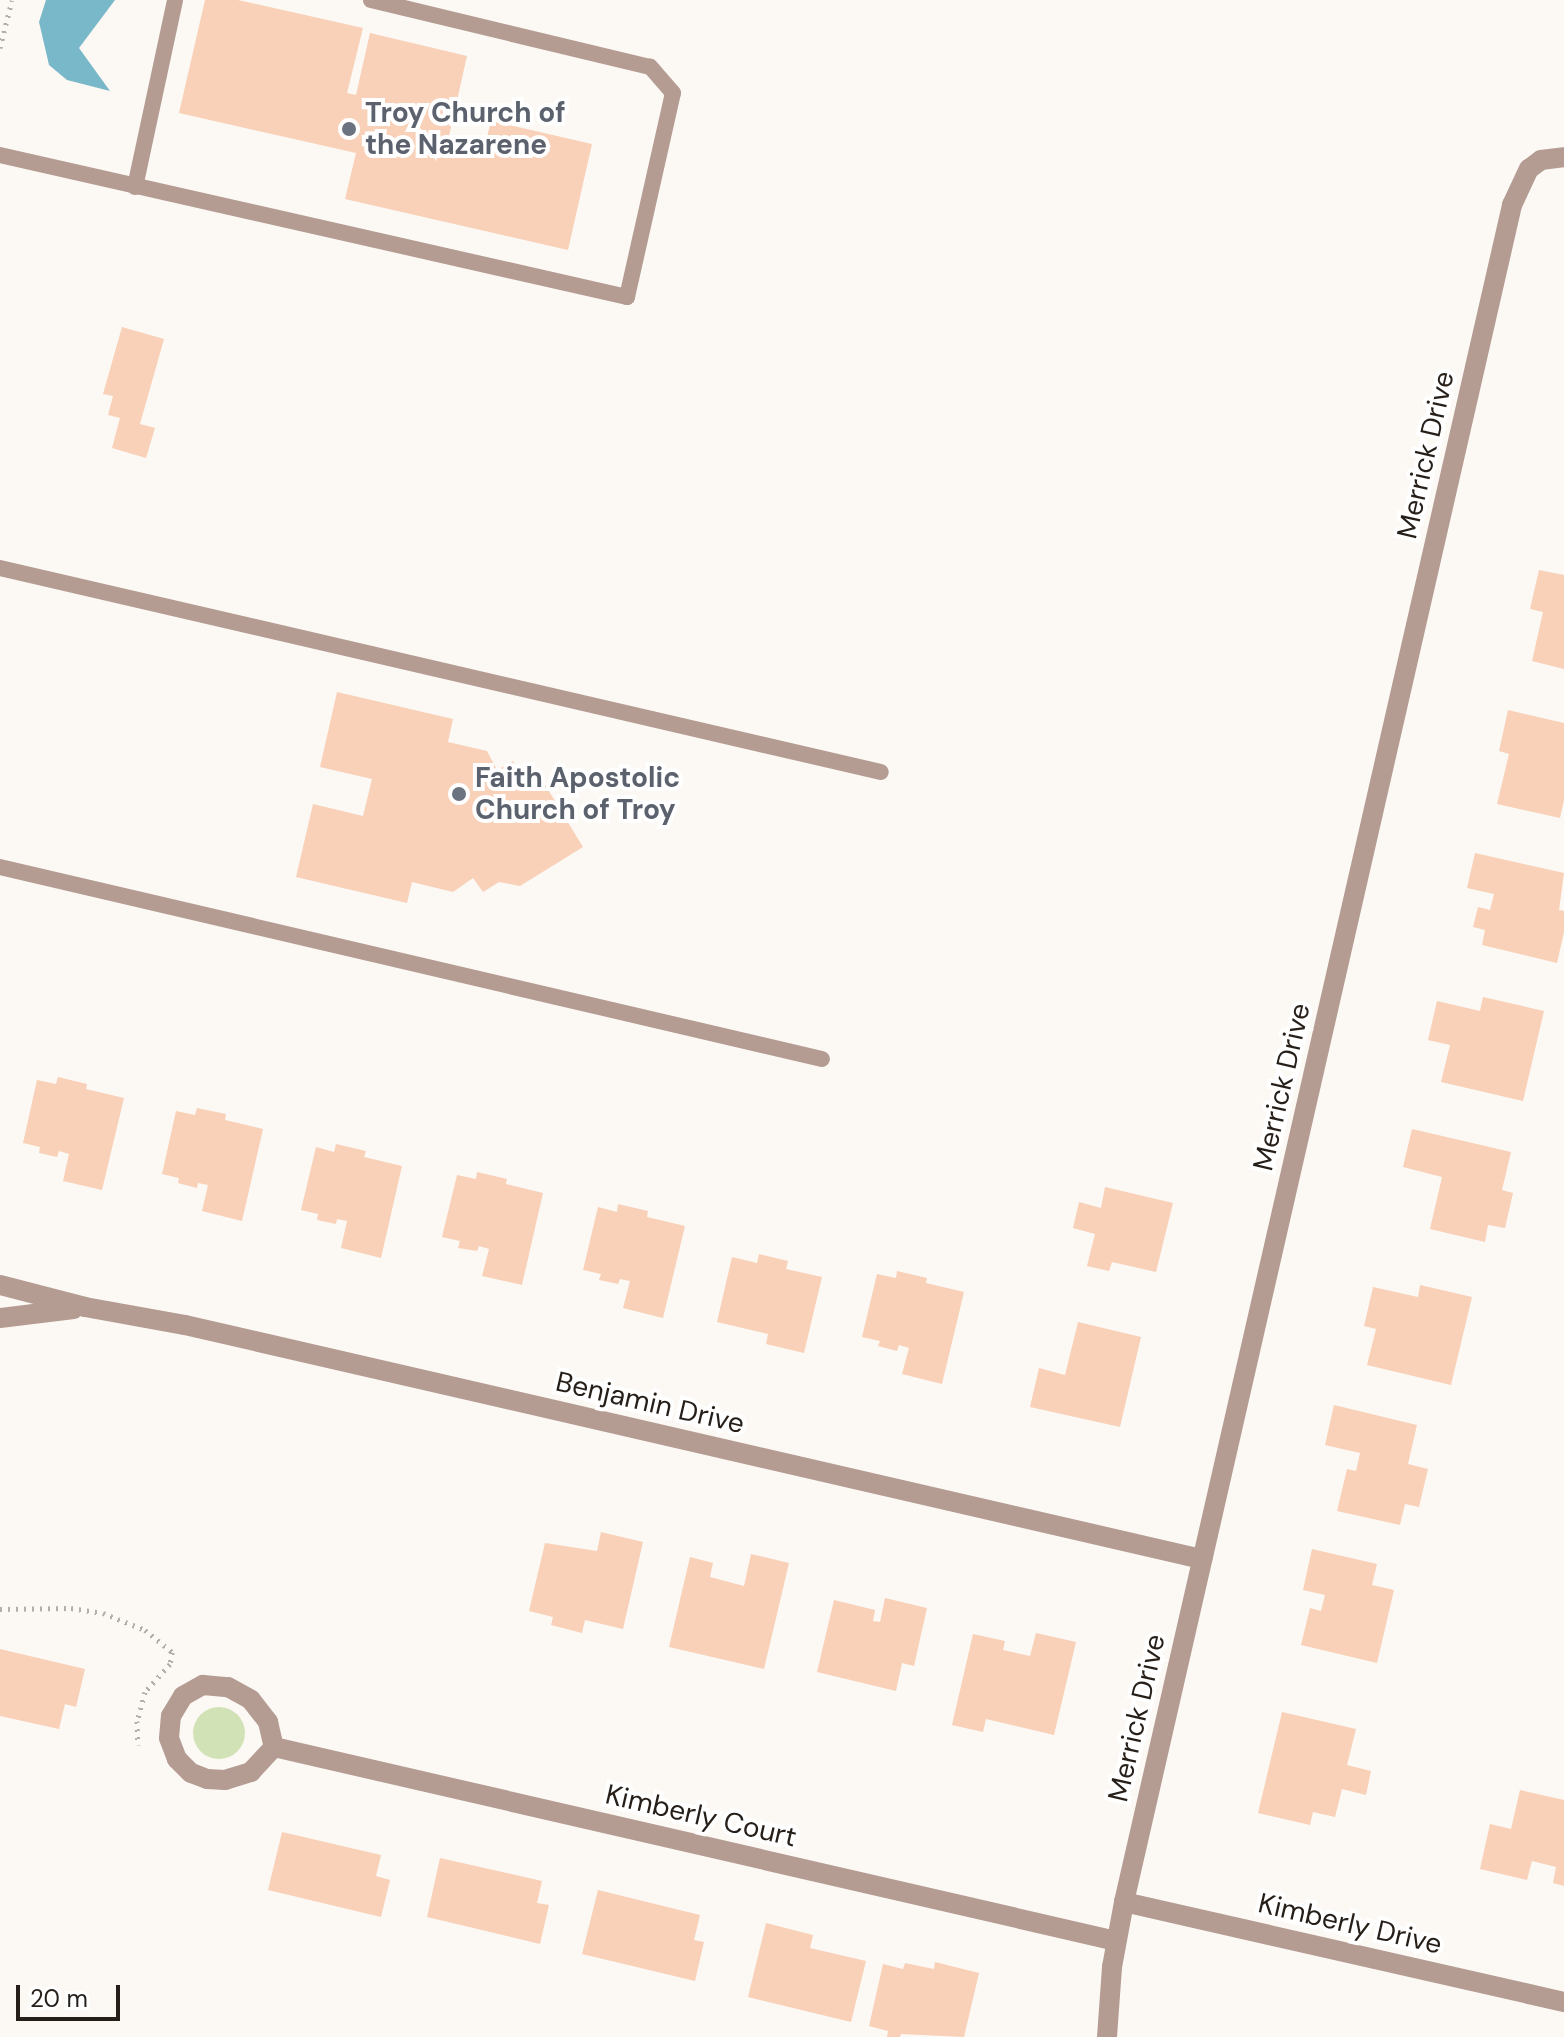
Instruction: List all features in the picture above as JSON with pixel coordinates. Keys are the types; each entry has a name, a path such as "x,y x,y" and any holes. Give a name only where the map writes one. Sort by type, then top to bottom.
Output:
{"street":[{"name":"Merrick Drive","path":"1107,2037 1116,1941 1124,1902 1512,205 1524,176 1541,160 1564,157"},
{"name":"Benjamin Drive","path":"0,1285 85,1307 185,1325 1202,1559"},
{"name":"Benjamin Drive","path":"0,1318 85,1307"},
{"path":"203,1685 228,1687 251,1700 268,1722 274,1747 251,1772 225,1780 207,1779 191,1773 177,1759 169,1738 171,1716 183,1696 203,1685"},
{"name":"Kimberly Court","path":"274,1747 1116,1941"},
{"name":"Kimberly Drive","path":"1124,1902 1564,2002"}],"lane":[{"path":"135,187 175,0"},
{"path":"0,155 627,297 673,93 650,67 371,0"},
{"path":"0,568 659,718 881,772"},
{"path":"0,867 822,1059"}],"path":[{"path":"0,48 12,0"},
{"path":"0,1609 71,1608 103,1613 145,1630 172,1652 170,1664 145,1692 137,1721 138,1745"}],"green space":[{"path":"219,1707 237,1715 245,1733 237,1751 219,1759 201,1751 193,1733 201,1715"}],"water":[{"path":"46,0 115,0 79,48 110,91 67,80 49,65 39,22"}],"building":[{"name":"Troy Church of the Nazarene","path":"205,0 238,0 363,28 347,93 356,95 370,33 467,56 449,136 485,145 491,121 592,144 568,250 345,199 356,153 179,113"},
{"path":"122,327 164,339 140,424 155,428 146,458 112,448 120,418 108,415 113,396 103,394"},
{"path":"1539,570 1564,575 1564,669 1532,661 1543,612 1530,609"},
{"name":"Faith Apostolic Church of Troy","path":"337,692 453,719 448,742 487,751 497,770 513,761 522,778 544,783 583,847 520,886 499,882 483,892 473,878 453,892 412,882 407,903 296,877 313,804 363,816 372,779 320,767"},
{"path":"1508,710 1564,723 1564,800 1560,818 1497,804 1509,754 1499,751"},
{"path":"1475,853 1564,873 1559,910 1564,911 1564,932 1557,963 1482,945 1485,930 1473,927 1478,907 1490,910 1494,894 1467,888"},
{"path":"1483,997 1544,1011 1523,1101 1441,1082 1450,1045 1428,1040 1437,1001 1480,1011"},
{"path":"58,1077 87,1084 86,1089 124,1098 102,1190 63,1181 69,1154 59,1151 57,1157 39,1153 40,1147 23,1143 37,1080 56,1084"},
{"path":"197,1108 226,1114 225,1120 263,1129 242,1221 202,1211 208,1185 198,1183 197,1188 178,1183 179,1178 162,1174 176,1111 195,1115"},
{"path":"1412,1129 1511,1152 1502,1190 1513,1193 1505,1228 1488,1225 1485,1242 1430,1229 1442,1177 1403,1167"},
{"path":"336,1144 366,1151 364,1157 402,1166 381,1258 341,1248 347,1221 337,1219 336,1224 317,1220 318,1214 301,1210 316,1147 334,1152"},
{"path":"477,1172 507,1179 506,1184 543,1193 522,1285 482,1276 489,1249 479,1246 477,1251 458,1248 460,1241 442,1237 457,1175 476,1179"},
{"path":"1105,1187 1173,1203 1156,1272 1112,1262 1109,1271 1087,1266 1095,1234 1073,1228 1079,1202 1101,1208"},
{"path":"618,1204 648,1211 647,1217 685,1226 663,1318 623,1308 630,1281 620,1279 618,1284 599,1280 601,1274 583,1270 598,1207 617,1212"},
{"path":"759,1254 788,1261 786,1269 822,1277 804,1353 766,1344 768,1334 717,1322 732,1257 757,1263"},
{"path":"897,1271 927,1278 926,1283 964,1292 942,1384 902,1374 909,1348 899,1345 897,1351 878,1346 880,1341 862,1337 877,1274 896,1278"},
{"path":"1420,1285 1472,1297 1451,1385 1367,1365 1376,1329 1364,1326 1373,1287 1418,1297"},
{"path":"1078,1322 1141,1337 1120,1427 1030,1407 1039,1368 1065,1375"},
{"path":"1334,1405 1417,1425 1408,1464 1428,1469 1419,1507 1405,1504 1400,1525 1337,1511 1347,1469 1356,1471 1360,1453 1325,1445"},
{"path":"601,1532 643,1542 623,1629 585,1620 582,1633 551,1625 553,1617 529,1611 545,1543 597,1551"},
{"path":"1312,1549 1377,1564 1372,1585 1394,1590 1377,1663 1301,1645 1310,1608 1321,1611 1325,1595 1303,1590"},
{"path":"751,1554 789,1563 764,1669 669,1647 690,1557 713,1563 710,1577 744,1586"},
{"path":"885,1598 927,1608 914,1666 902,1663 896,1691 817,1672 834,1600 875,1610 873,1621 880,1622"},
{"path":"1036,1633 1076,1642 1054,1735 986,1719 983,1732 952,1725 973,1634 1005,1641 1003,1650 1030,1656"},
{"path":"0,1649 85,1669 76,1707 65,1704 59,1729 0,1716"},
{"path":"1282,1712 1356,1729 1347,1765 1371,1771 1366,1795 1342,1789 1335,1817 1313,1812 1310,1825 1258,1813"},
{"path":"1520,1790 1564,1800 1564,1886 1553,1883 1556,1867 1532,1861 1527,1880 1480,1869 1490,1824 1511,1829"},
{"path":"282,1832 381,1855 376,1876 390,1880 381,1917 268,1890"},
{"path":"440,1858 542,1881 537,1903 549,1905 540,1944 427,1917"},
{"path":"598,1890 700,1915 694,1940 704,1942 695,1981 582,1954"},
{"path":"766,1923 813,1935 810,1948 866,1961 851,2022 748,1997"},
{"path":"935,1962 979,1973 964,2037 901,2034 900,2037 887,2037 888,2031 869,2026 883,1964 903,1969 905,1963 934,1969"}],"place":[{"name":"Troy Church of the Nazarene","path":"349,129"},
{"name":"Faith Apostolic Church of Troy","path":"459,794"}]}
